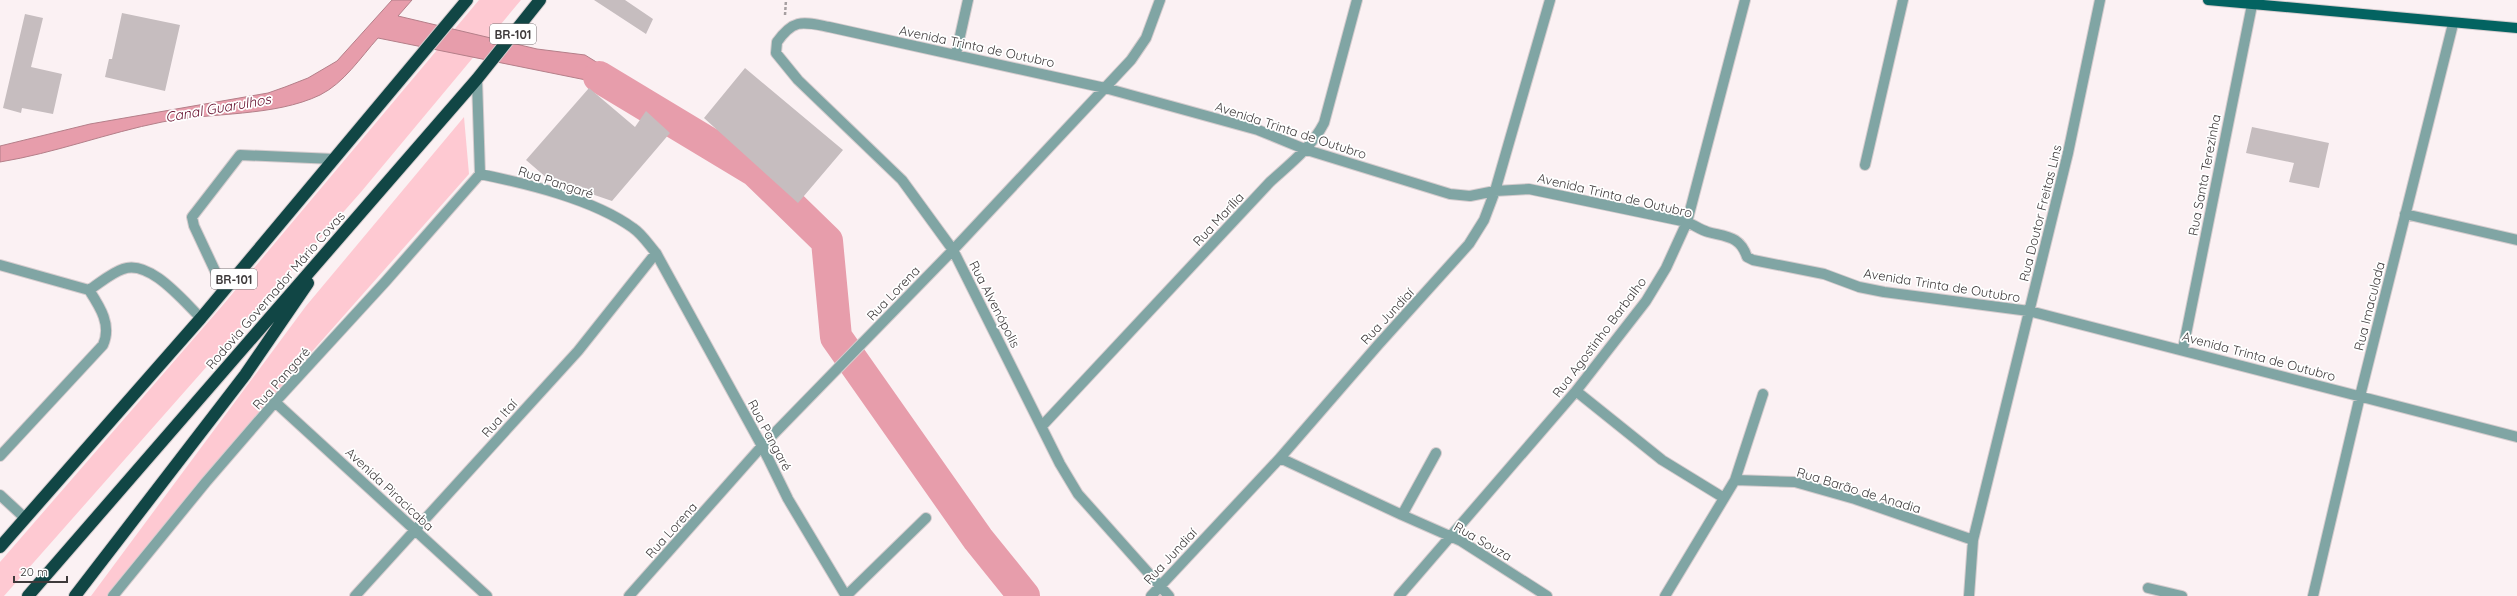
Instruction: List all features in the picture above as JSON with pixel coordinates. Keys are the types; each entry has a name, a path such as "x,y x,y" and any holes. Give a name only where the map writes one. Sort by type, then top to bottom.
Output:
{"highway":[{"name":"BR-101","path":"0,547 201,318 467,0"},
{"name":"Rodovia Governador Mário Covas","path":"28,596 477,79 540,0"},
{"path":"75,596 245,374 341,236"}],"main road":[{"path":"2208,0 2453,24 2517,28"}],"street":[{"path":"956,54 968,0"},
{"name":"Rua Lorena","path":"629,596 762,446 953,250 1131,60 1146,38 1160,0"},
{"name":"Rua Marília","path":"1042,426 1270,182 1307,150 1324,123 1357,0"},
{"name":"Rua Jundiaí","path":"1151,596 1280,458 1378,345 1469,244 1484,220 1495,191 1550,0"},
{"name":"Rua Agostinho Barbalho","path":"1399,596 1576,391 1646,301 1666,268 1687,222 1745,0"},
{"path":"1865,165 1903,0"},
{"name":"Rua Doutor Freitas Lins","path":"1969,596 1973,540 2068,154 2100,0"},
{"name":"Rua Santa Terezinha","path":"2183,349 2252,5"},
{"name":"Avenida Trinta de Outubro","path":"776,42 793,25 801,22 956,54 1105,88 1258,130 1307,150 1450,194 1470,196 1495,191 1529,189 1687,222 1707,232 1734,238 1744,247 1747,257 1753,260 1824,274 1859,287 1884,292 2029,311 2183,349 2517,436"},
{"name":"Rua Imaculada","path":"2313,596 2360,396 2453,24"},
{"name":"Rua Alvenópolis","path":"776,42 776,53 782,61 902,180 953,250 1060,464 1078,494 1169,596"},
{"path":"477,79 480,174"},
{"path":"224,290 194,226 192,217 240,155 334,159"},
{"name":"Rua Pangaré","path":"113,596 206,482 275,402 386,281 480,174 537,186 598,209 634,228 656,253 762,446 788,499 846,596"},
{"path":"2405,214 2517,240"},
{"name":"Rua Itaí","path":"355,596 578,351 656,253"},
{"path":"0,265 89,290 103,312 107,329 103,346 0,456"},
{"path":"89,290 124,268 137,267 151,273 166,284 201,318"},
{"path":"1576,391 1662,460 1724,498"},
{"path":"1665,596 1735,480 1763,394"},
{"name":"Avenida Piracicaba","path":"275,402 487,596"},
{"path":"1402,515 1436,453"},
{"name":"Rua Souza","path":"1280,458 1451,537 1547,596"},
{"name":"Rua Barão de Anadia","path":"1735,480 1795,482 1855,499 1973,540"},
{"path":"0,495 25,518"},
{"path":"846,596 926,518"},
{"path":"2148,588 2182,596"}],"shaded area":[{"path":"479,0 521,0 361,192 4,596 0,596 0,562 222,306"},
{"path":"464,117 469,174 278,390 108,596 91,596 306,306"}],"water":[{"name":"Canal Guarulhos","path":"392,0 412,0 398,16 537,49 585,55 645,92 633,103 591,81 378,38 337,84 320,95 302,102 263,111 162,122 41,154 0,162 0,146 90,124 268,93 308,78 337,61"}],"building":[{"path":"594,0 625,0 653,19 646,34"},
{"path":"122,13 180,25 165,91 105,77 109,59 112,59"},
{"path":"25,14 43,18 31,67 62,74 53,114 22,108 21,113 3,108"},
{"path":"745,68 843,150 798,203 704,118"},
{"path":"589,88 635,127 646,111 670,133 612,201 548,179 526,160"},
{"path":"2252,127 2329,143 2319,188 2289,182 2294,163 2246,153"}],"waterway":[{"path":"599,77 755,171 827,241 836,337 978,539 1024,596"}]}
